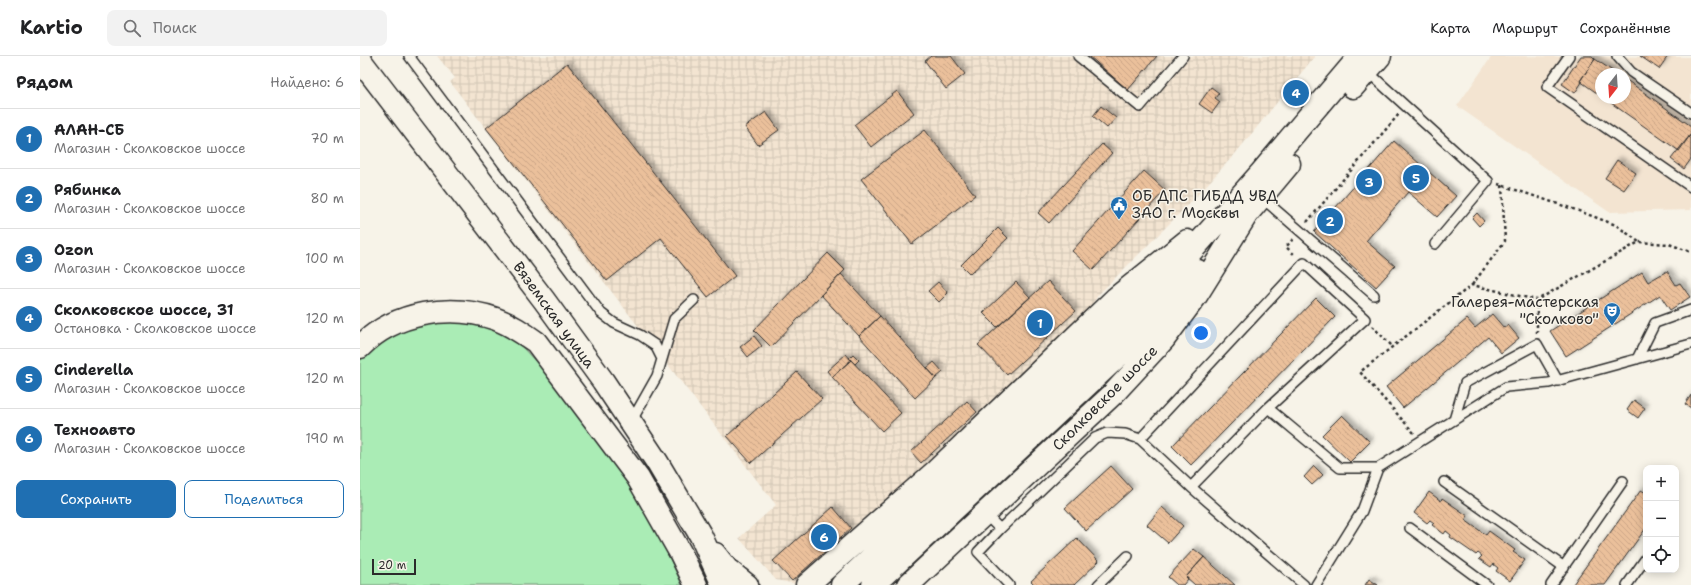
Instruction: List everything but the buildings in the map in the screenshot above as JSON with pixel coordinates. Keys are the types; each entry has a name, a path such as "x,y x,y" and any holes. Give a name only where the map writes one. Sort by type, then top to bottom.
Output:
{"main road":[{"name":"Вяземская улица","path":"360,60 544,300 631,423 657,462 701,536 723,585"},
{"path":"873,585 1114,331 1181,263 1260,174 1369,61"},
{"name":"Сколковское шоссе","path":"908,585 1113,394 1164,339 1196,296 1247,214 1369,61"},
{"path":"807,585 936,470 1116,298 1192,236 1260,174"},
{"path":"842,585 1131,344 1183,289 1247,214"},
{"path":"360,347 383,329 404,319 427,313 450,311 473,313 496,319 517,329 536,342 638,478 680,552 696,585"},
{"path":"701,536 727,569 747,585"}],"lane":[{"path":"409,56 601,313 614,323 640,335 655,345 662,359"},
{"path":"1078,56 1140,107 1183,56"},
{"path":"1569,56 1547,88 1691,187"},
{"path":"1617,56 1631,72 1691,113"},
{"path":"1369,61 1406,106 1488,181 1435,244"},
{"path":"1261,197 1374,295"},
{"path":"1140,439 1304,263 1365,319 1268,408 1191,487"},
{"path":"631,423 657,376 674,319 694,300"},
{"path":"1637,359 1655,324 1691,310"},
{"path":"1454,420 1465,382 1538,344 1558,380"},
{"path":"1268,408 1340,468 1378,468 1506,387 1549,383 1691,344"},
{"path":"1009,585 978,552 1095,438 1107,433 1125,434 1140,439 1191,487 1304,585"},
{"path":"1316,585 1362,511 1378,468"},
{"path":"1551,585 1623,481"},
{"path":"1444,482 1564,567"},
{"path":"984,514 1000,529"},
{"path":"1410,528 1487,585"},
{"path":"1098,585 1128,556"},
{"path":"1627,585 1643,562"}],"path":[{"path":"1286,247 1406,106"},
{"path":"1421,441 1360,372 1472,285 1504,242 1502,185 1616,225 1639,242 1669,244 1691,252"},
{"path":"1472,285 1537,300 1639,242"},
{"path":"1537,300 1538,344"},
{"path":"1365,319 1393,347"}],"shaded area":[{"path":"437,56 1315,56 1235,154 1192,201 1098,295 1076,330 796,584 776,580 739,538 776,505 450,82 455,78"},
{"path":"1492,56 1691,57 1691,210 1609,212 1457,106"}],"green space":[{"path":"445,320 493,327 521,346 557,384 614,463 654,525 682,585 360,585 360,361 379,344 399,333"}],"place":[{"name":"Сколковское шоссе, 31","path":"1296,93"},
{"name":"Cinderella","path":"1416,178"},
{"name":"Ozon","path":"1369,182"},
{"name":"ОБ ДПС ГИБДД УВД ЗАО г. Москвы","path":"1119,220"},
{"name":"Рябинка","path":"1330,221"},
{"name":"АЛАН-СБ","path":"1040,323"},
{"name":"Галерея-мастерская \"Сколково\"","path":"1612,326"},
{"name":"Техноавто","path":"824,537"}]}
